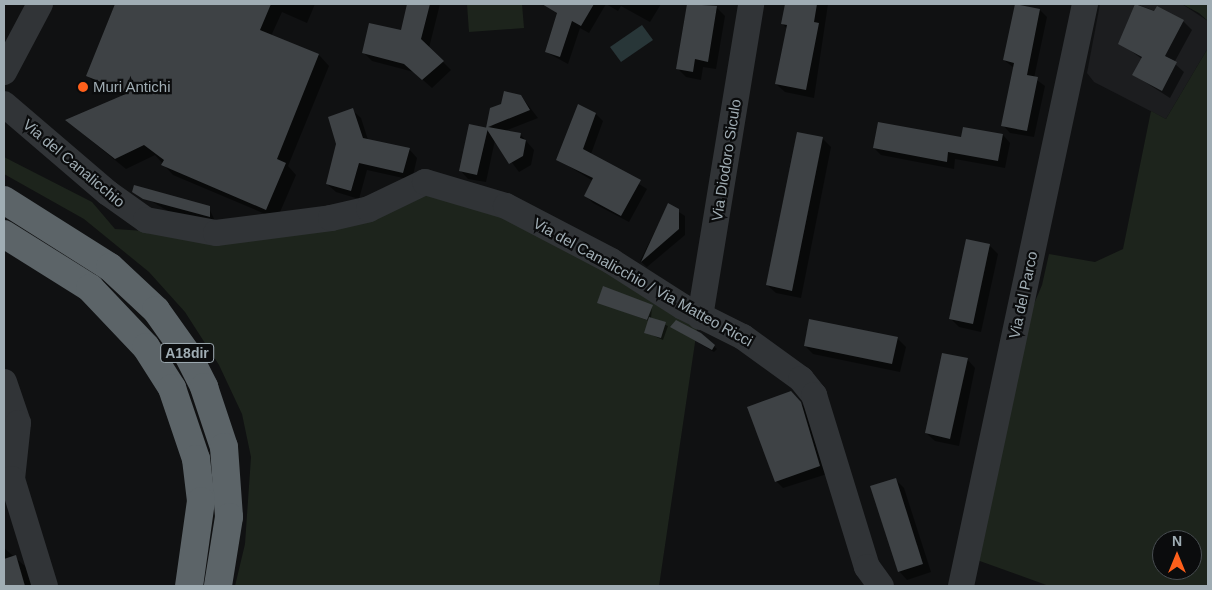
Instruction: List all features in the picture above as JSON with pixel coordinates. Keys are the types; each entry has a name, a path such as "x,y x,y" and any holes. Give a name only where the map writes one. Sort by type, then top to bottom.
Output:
{"highway":[{"name":"A18dir","path":"4,200 110,267 156,310 188,355 207,394 225,456 229,517 218,586"},
{"name":"A18dir","path":"4,234 90,288 146,347 172,388 196,459 201,501 189,586"}],"street":[{"path":"4,72 40,4"},
{"name":"Via Diodoro Siculo","path":"700,317 751,4"},
{"name":"Via del Parco","path":"960,586 1085,4"},
{"name":"Via del Canalicchio","path":"4,104 146,220"},
{"name":"Via del Canalicchio / Via Matteo Ricci","path":"146,220 216,233 331,218 369,208 425,182 506,206 611,261 700,317 751,342 801,378 814,395 867,567 881,586"},
{"path":"4,382 18,423 12,479 45,586"}],"shaded area":[{"path":"467,4 522,4 524,28 469,32"},
{"path":"1100,4 1182,4 1208,21 1208,48 1166,119 1094,82 1087,73"},
{"path":"1182,4 1208,4 1208,21 1199,13"},
{"path":"642,25 653,40 621,62 610,47"},
{"path":"1208,48 1208,586 1049,586 977,560 1026,323 1042,285 1049,254 1095,262 1123,249 1151,111 1166,119"},
{"path":"4,157 92,202 115,229 174,233 420,189 501,210 615,271 697,329 659,586 235,586 245,544 251,457 242,414 219,365 185,312 149,272 84,219 4,174"}],"building":[{"path":"115,4 271,4 260,30 319,54 277,159 286,163 266,210 161,165 164,160 144,145 115,159 65,120 128,93 86,76"},
{"path":"407,4 430,4 421,39 444,61 422,80 404,64 362,53 369,23 401,30"},
{"path":"542,4 594,4 581,26 572,21 560,57 545,52 557,13"},
{"path":"687,4 717,6 708,62 695,59 693,72 676,69"},
{"path":"785,4 817,4 814,22 819,23 806,90 775,84 787,25 781,24"},
{"path":"1015,4 1040,9 1027,75 1038,77 1027,131 1001,126 1014,63 1003,60"},
{"path":"1135,4 1154,11 1157,6 1184,20 1165,56 1177,62 1162,91 1132,75 1142,57 1118,44"},
{"path":"504,91 521,95 530,110 488,127 521,133 520,138 526,140 523,156 509,164 486,128 490,108 501,104"},
{"path":"578,104 596,113 583,149 641,180 621,216 584,196 593,178 556,160"},
{"path":"353,108 363,138 410,148 403,173 359,163 351,191 326,184 336,144 328,117"},
{"path":"878,122 961,137 963,127 1003,134 998,161 948,152 947,162 873,148"},
{"path":"469,124 488,128 477,175 459,171"},
{"path":"797,132 823,137 792,291 766,285"},
{"path":"134,185 210,206 210,217 143,199 132,192"},
{"path":"668,203 679,209 679,229 641,262"},
{"path":"966,239 990,244 973,324 949,319"},
{"path":"603,286 653,305 647,320 597,303"},
{"path":"649,317 666,322 661,338 644,333"},
{"path":"809,319 898,337 892,364 804,346"},
{"path":"676,320 701,333 715,345 712,350 670,327"},
{"path":"942,353 968,358 950,439 925,433"},
{"path":"791,391 801,402 820,466 775,482 747,407"},
{"path":"896,478 923,564 898,572 870,486"},
{"path":"16,555 25,586 4,586 4,559"}],"place":[{"name":"Muri Antichi","path":"83,87"}]}
